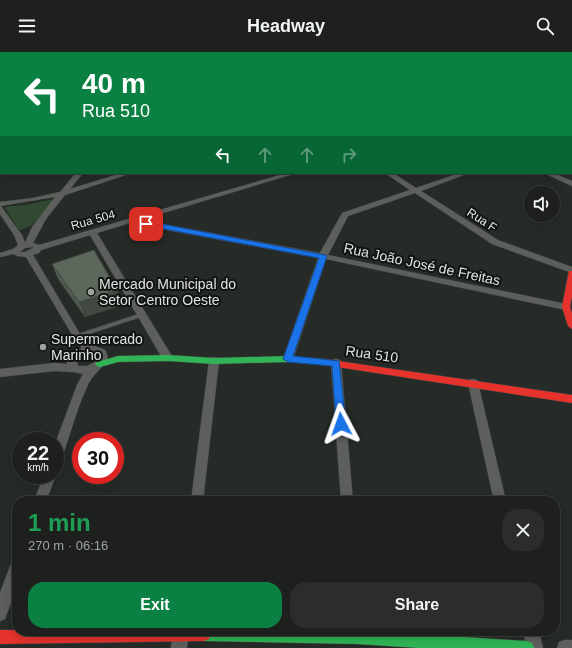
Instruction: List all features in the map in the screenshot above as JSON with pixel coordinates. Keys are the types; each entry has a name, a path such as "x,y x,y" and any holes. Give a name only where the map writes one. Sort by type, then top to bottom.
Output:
{"street":[{"path":"0,255 22,247 35,245 36,248 34,252 29,255 19,255 22,247 39,222 79,174"},
{"path":"103,174 108,179"},
{"path":"0,204 22,202 64,193 126,174"},
{"name":"Rua 504","path":"36,248 291,174"},
{"name":"Rua F","path":"390,174 495,242 572,272"},
{"path":"288,359 323,256 345,215 463,174"},
{"path":"549,174 572,184"},
{"path":"0,208 18,235 22,247"},
{"name":"Rua João José de Freitas","path":"131,221 323,256 566,307"},
{"path":"18,235 39,222"},
{"path":"92,232 168,358"},
{"path":"29,255 79,338 91,349 99,351 98,363 82,385 64,435"},
{"path":"572,272 566,307 572,326"},
{"path":"79,338 77,355 72,362 77,369 82,385"},
{"path":"54,367 91,349"},
{"name":"Rua 510","path":"98,363 118,359 168,358 214,361 288,359 336,363 572,399"},
{"path":"198,496 214,361"},
{"path":"0,373 54,367 77,369 98,363"},
{"path":"336,363 347,496"},
{"path":"473,383 499,496"},
{"path":"42,496 47,484"},
{"path":"0,614 12,580"},
{"path":"0,637 36,636"},
{"path":"179,648 180,636"},
{"path":"282,636 527,648"},
{"path":"532,636 535,648"},
{"path":"565,648 572,648"}],"lane":[{"path":"79,338 142,315"}],"green space":[{"path":"54,199 43,214 25,229 19,230 5,208 9,206 25,205"}],"building":[{"path":"94,250 117,290 79,302 52,264"}],"traffic: fast":[{"path":"100,364 118,359 168,358 214,361 288,359 324,362"},
{"path":"306,636 357,637 527,648"}],"traffic: jam":[{"path":"572,273 566,307 572,326"},
{"path":"324,362 572,399"},
{"path":"0,637 68,636"}],"place":[{"name":"Mercado Municipal do Setor Centro Oeste","path":"91,292"},
{"name":"Supermercado Marinho","path":"43,347"}],"route":[{"path":"146,224 323,256 288,359 336,363 341,424"}]}
